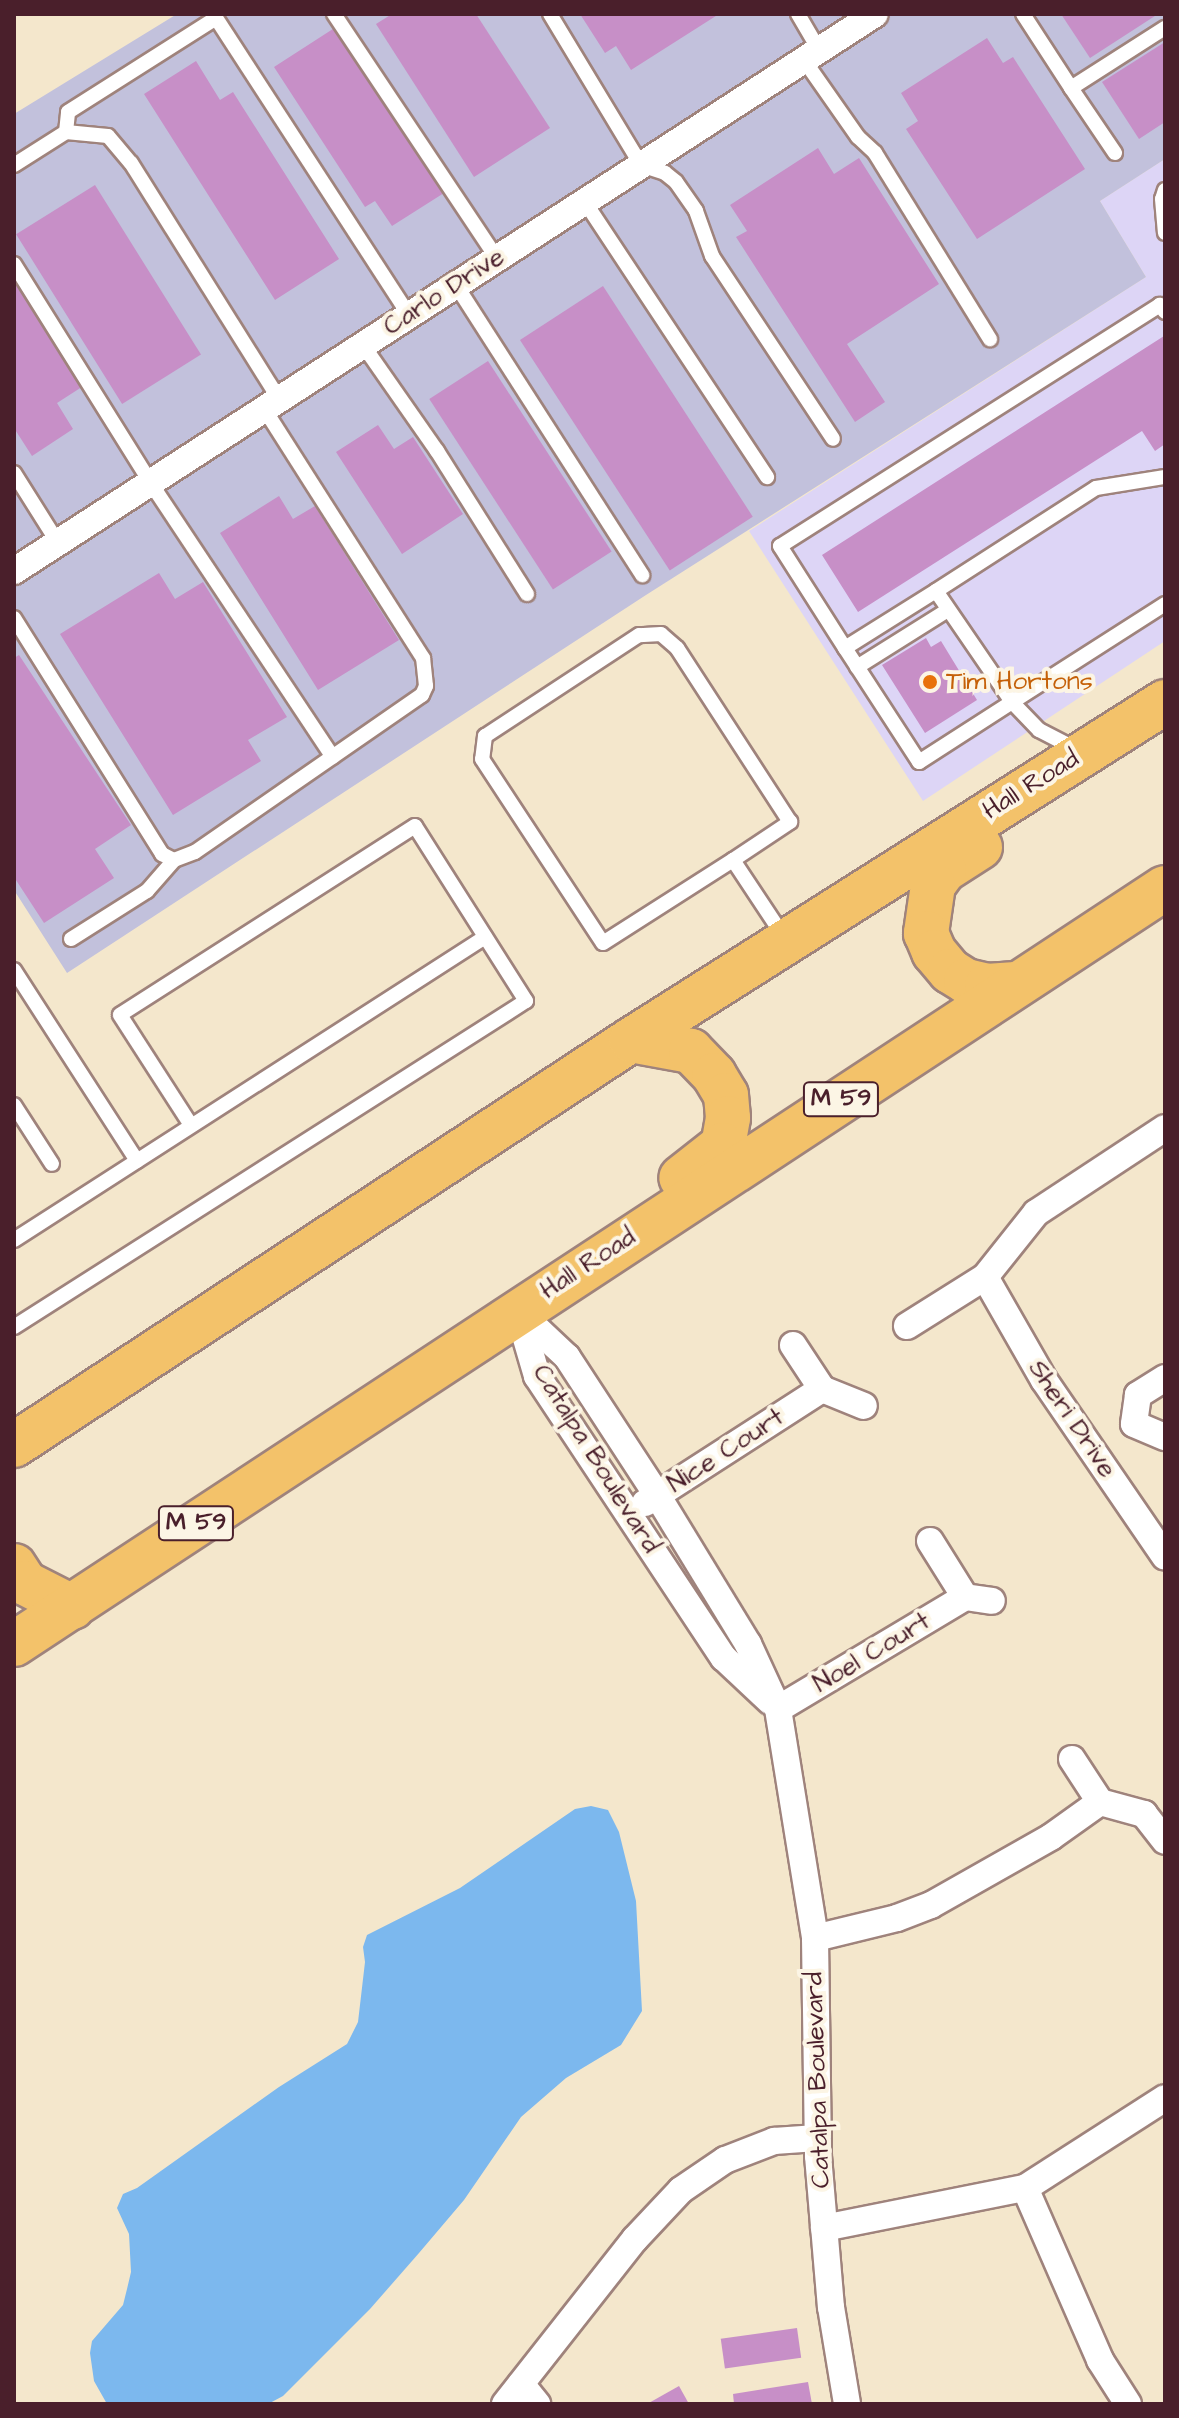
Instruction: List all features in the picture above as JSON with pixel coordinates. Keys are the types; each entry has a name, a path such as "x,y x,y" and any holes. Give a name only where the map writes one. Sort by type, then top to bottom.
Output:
{"highway":[{"name":"Hall Road","path":"15,1448 631,1040 1165,702"},
{"path":"1016,984 987,986 966,981 950,971 934,952 926,933 933,885 944,870 1153,739 1165,720"},
{"name":"Hall Road","path":"14,1644 1165,888"},
{"path":"518,1311 723,1145 728,1118 726,1095 714,1075 691,1051 631,1040"},
{"path":"14,1566 25,1583 72,1607"}],"street":[{"name":"Carlo Drive","path":"14,571 875,14"},
{"path":"907,1326 985,1277 1036,1213 1165,1128"},
{"name":"Sheri Drive","path":"985,1277 1044,1380 1165,1557"},
{"name":"Catalpa Boulevard","path":"518,1311 567,1357 657,1495 748,1644 778,1709 815,1938 817,2138 831,2307 847,2404"},
{"name":"Catalpa Boulevard","path":"518,1311 537,1376 724,1658 778,1709"},
{"path":"793,1345 822,1389 864,1406"},
{"path":"1165,1378 1138,1395 1134,1424 1165,1437"},
{"name":"Nice Court","path":"629,1513 822,1389"},
{"path":"930,1541 965,1597 992,1601"},
{"name":"Noel Court","path":"778,1709 965,1597"},
{"path":"1072,1759 1100,1802 1144,1814 1165,1841"},
{"path":"815,1938 897,1918 931,1905 1051,1837 1100,1802"},
{"path":"824,2228 1025,2188 1165,2098"},
{"path":"521,2397 635,2239 681,2190 725,2160 774,2141 817,2138"},
{"path":"1025,2188 1100,2360 1128,2404"}],"lane":[{"path":"334,14 497,258"},
{"path":"550,14 641,165 676,182 696,211 712,256 833,439"},
{"path":"798,14 812,55 858,137 875,153 990,339"},
{"path":"1023,14 1115,153"},
{"path":"66,132 68,112 216,18 409,315"},
{"path":"1071,88 1165,28"},
{"path":"14,165 66,132 108,136 131,163 423,658 426,686 422,695 333,757 195,852 174,860 147,891 71,939"},
{"path":"1165,190 1162,199 1165,233"},
{"path":"585,202 767,477"},
{"path":"14,264 150,482 333,757"},
{"path":"456,285 642,575"},
{"path":"1165,312 1160,305 780,546 919,762 1165,604"},
{"path":"363,345 437,451 527,594"},
{"path":"14,473 58,543"},
{"path":"845,648 1096,488 1165,477"},
{"path":"936,591 1012,702 1039,730 1083,752"},
{"path":"857,667 948,610"},
{"path":"14,618 162,854 174,860"},
{"path":"661,634 677,648 790,822 733,860 603,943 482,759 485,736 639,635 661,634"},
{"path":"14,1327 526,1001 415,826 120,1015 191,1125"},
{"path":"733,860 786,941"},
{"path":"17,1232 137,1161 485,937"},
{"path":"14,970 137,1161"},
{"path":"14,1105 52,1164"}],"shaded area":[{"path":"177,14 1165,14 1165,159 1100,201 1146,277 646,595 67,973 14,890 14,114"},
{"path":"1165,159 1165,641 923,801 749,531 1146,277 1100,201"}],"water":[{"path":"591,1806 608,1810 619,1832 636,1901 642,2011 621,2045 566,2078 521,2117 464,2200 419,2253 370,2309 283,2396 268,2404 107,2404 94,2381 90,2353 92,2341 123,2305 131,2272 129,2234 117,2208 123,2194 137,2188 279,2087 347,2044 358,2022 365,1962 363,1947 367,1935 460,1888 575,1809"}],"building":[{"path":"392,14 476,14 550,128 474,177 376,24"},
{"path":"580,14 719,14 631,70 616,46 605,53"},
{"path":"1061,14 1158,14 1090,58"},
{"path":"336,27 444,193 392,226 375,201 365,207 274,67"},
{"path":"987,38 1003,63 1013,57 1085,169 977,239 906,129 918,121 901,93"},
{"path":"1165,42 1165,122 1139,139 1102,82"},
{"path":"196,61 220,100 233,92 339,259 275,300 144,94"},
{"path":"818,148 834,174 859,158 939,284 847,344 885,402 855,422 736,237 747,231 730,205"},
{"path":"95,185 201,355 122,404 16,234"},
{"path":"14,267 88,383 57,403 73,429 32,456 14,428"},
{"path":"603,286 753,517 670,571 520,340"},
{"path":"1164,336 1165,444 1155,451 1142,431 858,612 822,555"},
{"path":"488,361 612,551 553,590 429,399"},
{"path":"378,425 394,449 413,437 463,514 402,554 336,452"},
{"path":"279,496 293,519 315,506 399,640 318,690 220,533"},
{"path":"159,573 175,599 203,582 287,717 248,740 261,761 173,815 60,634"},
{"name":"Tim Hortons","path":"926,638 931,647 941,641 977,700 925,733 882,665"},
{"path":"19,655 131,825 95,849 114,878 44,923 14,877 14,658"},
{"path":"797,2328 801,2358 725,2368 721,2339"},
{"path":"808,2382 812,2404 734,2404 733,2394"},
{"path":"679,2386 689,2404 647,2404"}],"place":[{"name":"Tim Hortons","path":"930,682"}]}
